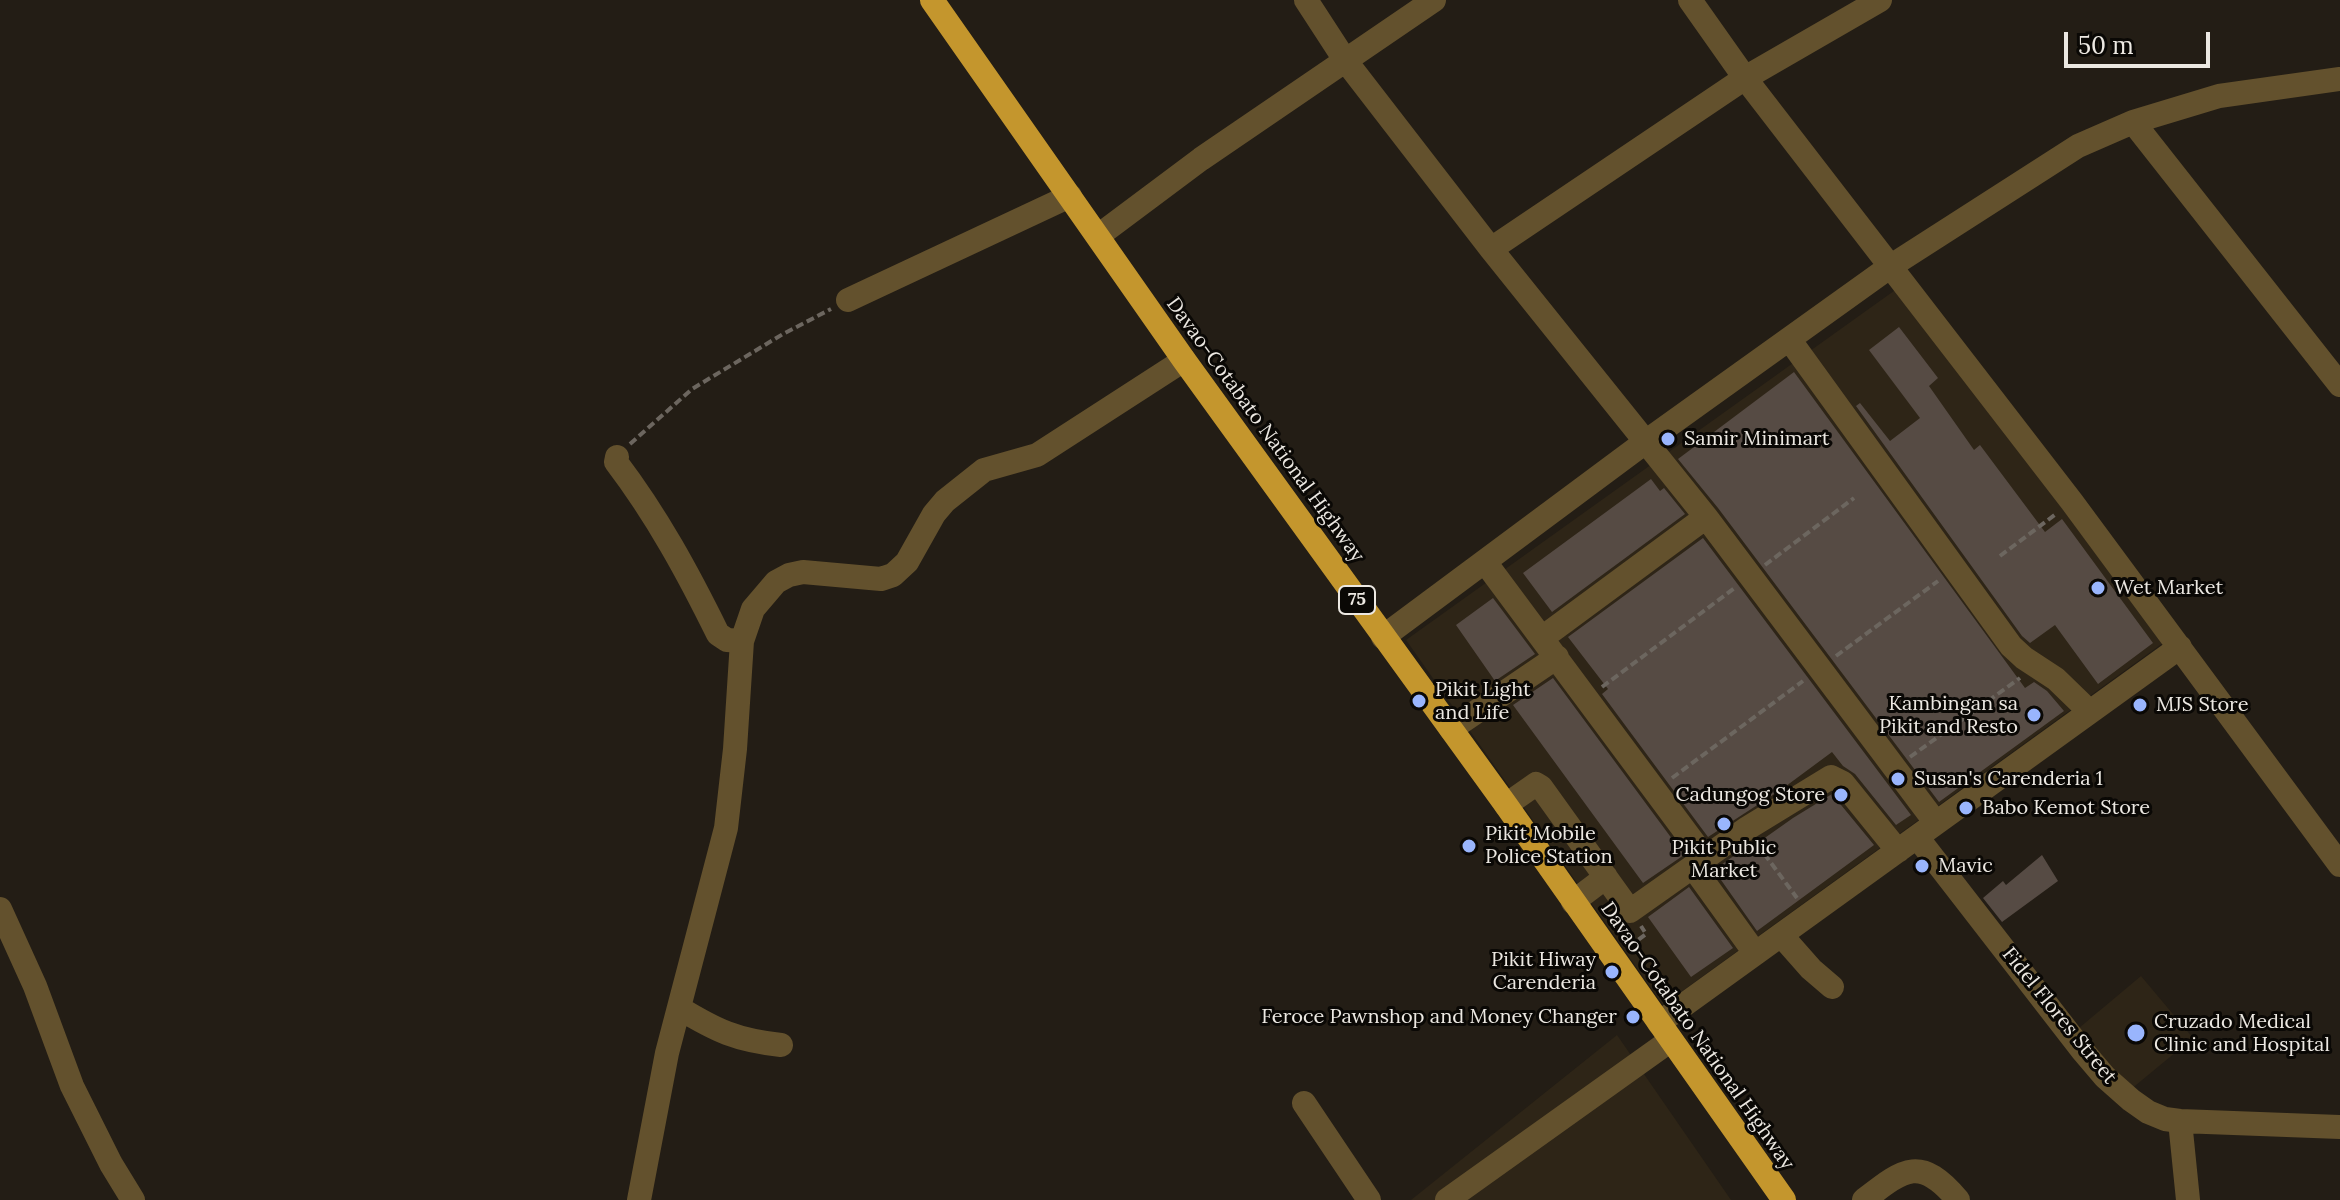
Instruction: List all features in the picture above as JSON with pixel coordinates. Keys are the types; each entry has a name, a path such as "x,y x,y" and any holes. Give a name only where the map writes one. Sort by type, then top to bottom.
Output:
{"highway":[{"name":"Davao-Cotabato National Highway","path":"932,0 1184,360 1506,805 1784,1200"}],"street":[{"path":"1306,0 1345,60 1644,443 1706,517 1895,768 1917,837"},
{"path":"1098,236 1201,159 1434,0"},
{"path":"1690,0 1745,78 2072,502 2340,865"},
{"path":"1491,249 1745,78 1880,0"},
{"path":"1383,637 1644,443 1891,266 2078,146 2133,122 2219,96 2340,79"},
{"path":"2133,122 2340,385"},
{"path":"848,300 1070,196"},
{"path":"1789,339 2011,646 2056,679 2090,712"},
{"path":"639,1200 667,1053 726,828 742,641 753,609 776,582 789,575 803,572 881,579 893,575 907,562 939,508 984,470 1037,455 1184,360"},
{"path":"617,457 616,462 678,554 718,634 727,640 742,641"},
{"path":"1451,729 1706,517"},
{"path":"1485,562 1587,698 1699,863 1755,953"},
{"path":"1447,1200 1665,1031 1755,953 2180,647"},
{"path":"1506,805 1536,784 1541,787 1630,911 1746,829 1831,777 1917,837"},
{"name":"Fidel Flores Street","path":"1917,837 2072,1038 2105,1077 2148,1112 2180,1121 2340,1127"},
{"path":"1573,902 1606,877"},
{"path":"0,909 35,986 72,1086 111,1164 133,1200"},
{"path":"1781,935 1832,987"},
{"path":"679,1008 728,1035 781,1045"},
{"path":"1304,1103 1369,1200"},
{"path":"2180,1121 2188,1200"},
{"path":"1864,1200 1902,1173 1915,1169 1933,1176 1958,1200"}],"path":[{"path":"617,457 692,389 783,334 848,300"},
{"path":"1587,698 1854,498"},
{"path":"2000,556 2072,502"},
{"path":"1895,768 2036,666"},
{"path":"1746,829 1809,914"}],"shaded area":[{"name":"Pikit Public Market","path":"1898,288 2163,643 1663,1005 1406,640"},
{"name":"Cruzado Medical Clinic and Hospital","path":"2141,976 2193,1038 2130,1090 2079,1028"},
{"path":"1617,1035 1731,1200 1411,1200"}],"building":[{"path":"1899,327 1938,378 1929,386 1974,450 1980,445 2045,532 2062,519 2153,643 2098,684 2055,625 2030,643 2022,636 1856,406 1860,403 1890,441 1920,418 1869,350"},
{"path":"1794,372 2025,688 2034,682 2047,691 2064,711 1939,802 1678,459"},
{"path":"1651,479 1660,491 1664,488 1685,514 1552,612 1523,573"},
{"path":"1703,538 1911,815 1896,825 1855,774 1843,766 1832,752 1708,837 1602,694 1608,689 1568,637"},
{"path":"1493,598 1535,654 1495,681 1456,625"},
{"path":"1553,678 1684,855 1643,883 1513,705"},
{"path":"1832,794 1874,845 1757,931 1714,870"},
{"path":"2042,855 2058,881 2002,922 1983,898 2003,881 2006,885"},
{"path":"1689,887 1733,948 1691,977 1648,917"}],"place":[{"name":"Samir Minimart","path":"1668,439"},
{"name":"Wet Market","path":"2098,588"},
{"name":"Pikit Light and Life","path":"1419,701"},
{"name":"MJS Store","path":"2140,705"},
{"name":"Kambingan sa Pikit and Resto","path":"2034,715"},
{"name":"Susan's Carenderia 1","path":"1898,779"},
{"name":"Cadungog Store","path":"1841,795"},
{"name":"Babo Kemot Store","path":"1966,808"},
{"name":"Pikit Public Market","path":"1724,824"},
{"name":"Pikit Mobile Police Station","path":"1469,846"},
{"name":"Mavic","path":"1922,866"},
{"name":"Pikit Hiway Carenderia","path":"1612,972"},
{"name":"Feroce Pawnshop and Money Changer","path":"1633,1017"},
{"name":"Cruzado Medical Clinic and Hospital","path":"2136,1033"}]}
